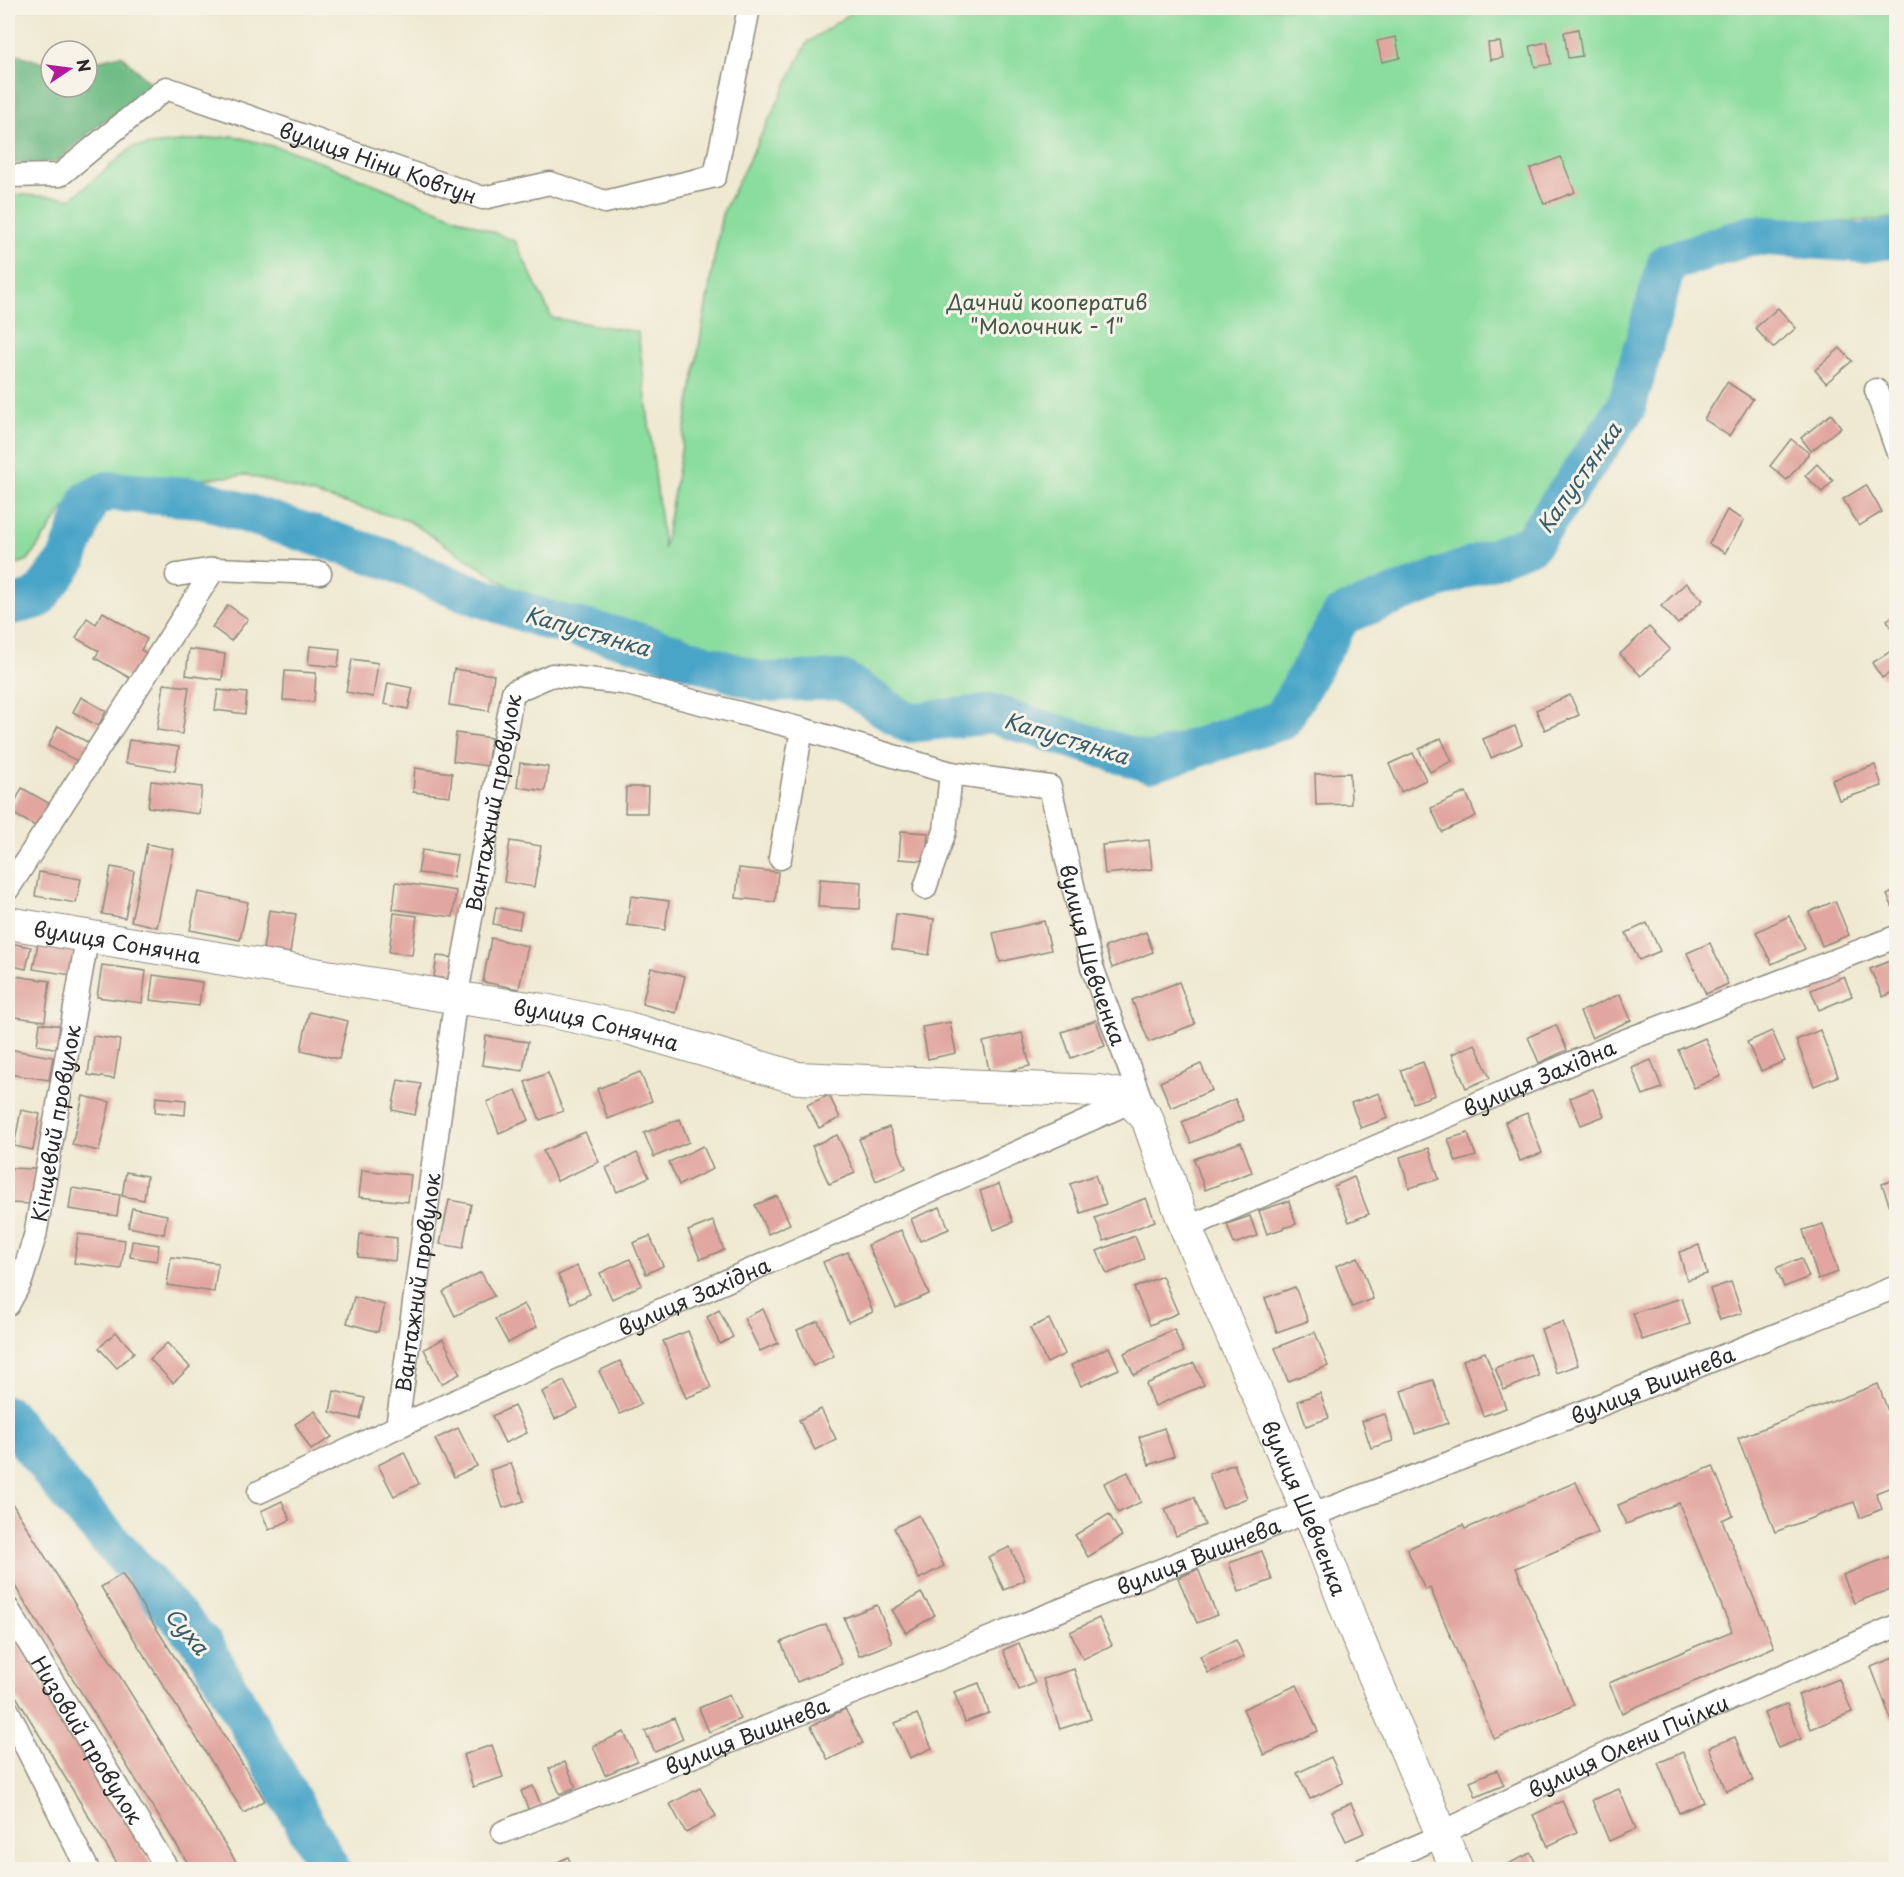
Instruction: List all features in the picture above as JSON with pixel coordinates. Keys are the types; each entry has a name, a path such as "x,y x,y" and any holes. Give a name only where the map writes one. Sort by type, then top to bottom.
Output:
{"street":[{"name":"вулиця Ніни Ковтун","path":"8,176 60,175 166,88 483,198 550,183 606,202 635,196 715,176 749,8"},
{"path":"1876,390 1896,448"},
{"path":"8,889 214,569"},
{"path":"177,575 214,569 320,573"},
{"name":"Вантажний провулок","path":"397,1426 454,1011 513,692 552,675 623,683 802,729 951,773 1050,787"},
{"path":"780,858 802,729"},
{"path":"925,888 945,831 951,773"},
{"name":"вулиця Шевченка","path":"1050,787 1092,967 1186,1228 1320,1539 1353,1626 1457,1869"},
{"name":"вулиця Сонячна","path":"8,923 458,998 544,1010 628,1028 798,1078 1098,1091 1126,1096"},
{"name":"Кінцевий провулок","path":"8,1305 21,1281 35,1236 86,945 85,936"},
{"name":"вулиця Західна","path":"1186,1228 1616,1044 1896,937"},
{"path":"1126,1096 1152,1132"},
{"name":"вулиця Західна","path":"259,1492 397,1426 1119,1107 1126,1096"},
{"name":"вулиця Вишнева","path":"503,1832 1283,1521 1323,1512 1896,1287"},
{"name":"Низовий провулок","path":"8,1609 168,1869"},
{"name":"вулиця Олени Пчілки","path":"1362,1869 1443,1835 1458,1825 1614,1750 1896,1626"},
{"path":"8,1711 88,1869"}],"green space":[{"name":"Дачний кооператив \"Молочник - 1\"","path":"858,8 1896,8 1896,218 1813,224 1752,221 1659,246 1617,390 1535,522 1329,608 1274,702 1152,747 1000,699 908,707 847,663 759,667 680,635 545,610 409,521 247,475 77,490 28,560 8,567 8,194 72,198 133,147 234,136 295,152 515,241 552,318 638,332 664,549 722,214 807,43"},
{"path":"8,51 39,62 39,99 99,99 99,60 121,55 160,93 103,121 56,162 8,163"}],"building":[{"path":"1578,29 1582,56 1568,58 1564,32"},
{"path":"1396,37 1400,58 1382,62 1377,41"},
{"path":"1500,42 1503,58 1490,60 1488,43"},
{"path":"1547,42 1551,64 1535,67 1530,46"},
{"path":"1561,157 1575,192 1544,204 1530,169"},
{"path":"1778,308 1796,328 1773,348 1755,328"},
{"path":"1840,348 1852,361 1826,383 1815,370"},
{"path":"1727,382 1753,399 1729,436 1704,419"},
{"path":"1831,414 1841,427 1811,451 1801,438"},
{"path":"1791,439 1809,453 1787,480 1770,466"},
{"path":"1817,464 1833,481 1822,492 1805,476"},
{"path":"1866,485 1882,512 1859,526 1843,499"},
{"path":"1727,510 1744,520 1725,553 1709,544"},
{"path":"1686,583 1703,600 1678,624 1661,606"},
{"path":"228,605 248,619 231,641 212,627"},
{"path":"103,612 147,639 141,650 150,655 135,681 95,658 99,651 76,638 87,618 96,624"},
{"path":"1896,614 1896,637 1887,620"},
{"path":"1649,627 1670,649 1641,676 1620,654"},
{"path":"310,646 340,649 338,667 308,664"},
{"path":"1896,648 1896,669 1882,678 1872,663"},
{"path":"189,649 225,654 222,680 186,675"},
{"path":"352,659 378,663 373,697 346,692"},
{"path":"454,669 494,675 489,711 449,705"},
{"path":"285,671 316,673 314,702 283,700"},
{"path":"388,683 413,688 408,709 384,704"},
{"path":"164,684 189,687 182,734 157,730"},
{"path":"218,690 247,693 245,714 215,710"},
{"path":"1570,695 1579,715 1545,730 1536,710"},
{"path":"81,697 106,711 98,726 73,712"},
{"path":"58,726 93,745 83,764 48,746"},
{"path":"1515,726 1522,744 1491,758 1483,739"},
{"path":"456,733 491,738 487,766 453,761"},
{"path":"1441,738 1452,761 1430,772 1419,749"},
{"path":"129,740 179,747 175,771 125,763"},
{"path":"1413,753 1426,780 1401,792 1389,764"},
{"path":"520,763 548,767 545,791 517,787"},
{"path":"1875,765 1882,786 1839,800 1832,780"},
{"path":"415,768 452,773 450,796 413,792"},
{"path":"1350,773 1351,804 1316,805 1315,774"},
{"path":"151,781 202,787 199,814 148,807"},
{"path":"626,787 648,787 647,813 625,813"},
{"path":"22,788 50,804 37,827 10,812"},
{"path":"1466,792 1476,816 1442,832 1431,808"},
{"path":"901,831 928,833 926,861 899,859"},
{"path":"1149,840 1152,869 1105,874 1102,845"},
{"path":"510,841 541,846 534,887 504,882"},
{"path":"147,844 173,849 157,927 131,921"},
{"path":"422,850 457,855 453,877 418,873"},
{"path":"111,867 134,871 125,918 102,914"},
{"path":"739,868 778,872 775,902 736,898"},
{"path":"39,872 81,879 76,903 35,896"},
{"path":"820,879 861,882 860,909 818,907"},
{"path":"396,882 456,891 453,917 393,909"},
{"path":"1896,890 1896,914 1887,895"},
{"path":"198,892 248,902 240,940 190,930"},
{"path":"631,896 669,901 665,930 627,925"},
{"path":"1835,901 1849,935 1822,946 1809,912"},
{"path":"496,907 522,913 519,929 493,924"},
{"path":"269,910 296,914 290,953 263,949"},
{"path":"394,913 417,916 412,955 389,952"},
{"path":"896,914 934,919 929,955 892,949"},
{"path":"1789,916 1805,949 1772,964 1756,932"},
{"path":"1044,921 1051,950 1000,962 993,933"},
{"path":"1647,923 1660,951 1639,960 1626,933"},
{"path":"1146,932 1153,952 1112,968 1105,947"},
{"path":"491,938 528,946 519,989 483,982"},
{"path":"10,943 31,947 26,969 8,965"},
{"path":"38,943 75,949 71,975 33,969"},
{"path":"1710,943 1728,984 1706,994 1687,953"},
{"path":"437,956 457,958 454,980 434,977"},
{"path":"1892,960 1896,969 1896,991 1883,997 1870,969"},
{"path":"102,965 146,971 142,1003 97,997"},
{"path":"651,968 685,976 676,1013 642,1004"},
{"path":"153,975 202,982 199,1006 150,1000"},
{"path":"15,976 50,981 45,1021 8,1016 8,1000 11,1001"},
{"path":"1844,976 1852,996 1819,1010 1811,990"},
{"path":"1179,982 1195,1024 1149,1042 1132,1000"},
{"path":"1620,994 1631,1020 1592,1038 1580,1012"},
{"path":"309,1012 348,1021 339,1059 301,1050"},
{"path":"1096,1020 1105,1046 1071,1058 1062,1032"},
{"path":"950,1022 956,1053 928,1059 922,1027"},
{"path":"40,1023 62,1026 59,1049 37,1045"},
{"path":"1556,1025 1567,1050 1539,1063 1528,1037"},
{"path":"1820,1030 1838,1076 1814,1086 1796,1040"},
{"path":"1772,1031 1785,1061 1761,1071 1747,1042"},
{"path":"1022,1033 1030,1066 990,1075 983,1042"},
{"path":"93,1036 120,1040 114,1079 88,1075"},
{"path":"486,1036 528,1042 523,1071 482,1065"},
{"path":"1705,1038 1721,1076 1694,1088 1678,1050"},
{"path":"1475,1044 1490,1078 1466,1088 1452,1054"},
{"path":"8,1049 53,1057 49,1080 8,1074"},
{"path":"1651,1060 1662,1088 1643,1095 1632,1068"},
{"path":"1423,1062 1435,1095 1413,1103 1401,1070"},
{"path":"1201,1064 1212,1090 1171,1108 1160,1082"},
{"path":"640,1072 652,1101 608,1119 597,1089"},
{"path":"548,1073 563,1111 540,1120 525,1082"},
{"path":"398,1080 421,1084 415,1115 392,1110"},
{"path":"1593,1089 1604,1116 1581,1125 1570,1098"},
{"path":"516,1090 529,1120 499,1133 487,1102"},
{"path":"1379,1093 1388,1118 1361,1128 1351,1103"},
{"path":"829,1095 840,1118 819,1128 807,1105"},
{"path":"83,1096 110,1102 99,1151 72,1145"},
{"path":"156,1097 186,1100 185,1115 155,1112"},
{"path":"1235,1099 1244,1120 1191,1143 1182,1122"},
{"path":"21,1110 40,1114 33,1150 14,1146"},
{"path":"1527,1113 1542,1153 1520,1161 1505,1122"},
{"path":"680,1119 689,1142 654,1157 644,1133"},
{"path":"889,1127 906,1168 876,1181 859,1139"},
{"path":"585,1132 599,1162 557,1181 543,1151"},
{"path":"1468,1133 1476,1156 1456,1162 1448,1139"},
{"path":"837,1135 855,1173 829,1184 812,1146"},
{"path":"1241,1142 1252,1172 1205,1190 1194,1159"},
{"path":"703,1146 713,1169 679,1185 669,1162"},
{"path":"1429,1148 1439,1179 1409,1188 1400,1157"},
{"path":"637,1153 649,1177 617,1192 606,1168"},
{"path":"8,1168 35,1169 33,1204 8,1203"},
{"path":"362,1170 411,1175 408,1202 359,1197"},
{"path":"126,1172 147,1176 144,1200 122,1196"},
{"path":"1095,1175 1106,1204 1081,1213 1070,1184"},
{"path":"1354,1177 1369,1214 1349,1222 1334,1186"},
{"path":"1896,1179 1896,1223 1882,1184"},
{"path":"999,1184 1013,1222 994,1230 980,1191"},
{"path":"72,1188 120,1195 117,1216 69,1209"},
{"path":"777,1196 790,1224 768,1234 755,1205"},
{"path":"1146,1198 1155,1221 1104,1241 1095,1218"},
{"path":"449,1200 471,1204 463,1248 440,1244"},
{"path":"1289,1201 1296,1224 1267,1234 1259,1211"},
{"path":"940,1207 949,1229 920,1241 911,1219"},
{"path":"132,1208 167,1215 164,1234 128,1227"},
{"path":"1250,1216 1257,1236 1234,1244 1227,1224"},
{"path":"713,1221 724,1250 700,1259 688,1231"},
{"path":"1823,1224 1838,1272 1818,1279 1803,1230"},
{"path":"901,1230 929,1294 896,1308 868,1245"},
{"path":"78,1234 125,1240 121,1269 74,1263"},
{"path":"360,1234 397,1238 395,1261 358,1257"},
{"path":"650,1236 663,1266 646,1274 633,1243"},
{"path":"1135,1236 1144,1259 1107,1274 1097,1251"},
{"path":"132,1241 159,1245 157,1261 130,1257"},
{"path":"1699,1245 1707,1274 1687,1280 1679,1252"},
{"path":"848,1252 873,1312 848,1322 823,1262"},
{"path":"171,1257 218,1263 214,1292 167,1285"},
{"path":"1358,1257 1373,1299 1352,1307 1336,1266"},
{"path":"1801,1258 1809,1277 1784,1287 1776,1268"},
{"path":"630,1259 642,1285 612,1299 600,1273"},
{"path":"577,1266 590,1294 571,1303 558,1275"},
{"path":"481,1272 494,1296 455,1316 443,1292"},
{"path":"1162,1276 1178,1313 1150,1325 1134,1288"},
{"path":"1731,1282 1742,1313 1720,1320 1710,1289"},
{"path":"1295,1287 1308,1321 1277,1332 1265,1298"},
{"path":"354,1297 385,1305 378,1332 347,1323"},
{"path":"1682,1298 1690,1324 1642,1340 1633,1313"},
{"path":"524,1304 537,1327 508,1343 495,1319"},
{"path":"763,1309 778,1343 760,1351 744,1318"},
{"path":"719,1310 733,1337 720,1344 707,1317"},
{"path":"1049,1319 1065,1354 1047,1363 1030,1328"},
{"path":"818,1321 834,1356 813,1366 797,1330"},
{"path":"1563,1322 1578,1365 1556,1373 1541,1329"},
{"path":"1174,1329 1184,1352 1134,1375 1124,1353"},
{"path":"688,1331 711,1388 686,1398 663,1341"},
{"path":"116,1332 134,1352 117,1368 99,1348"},
{"path":"1315,1332 1328,1366 1288,1381 1275,1348"},
{"path":"443,1339 460,1374 441,1384 424,1349"},
{"path":"167,1343 190,1367 173,1383 150,1359"},
{"path":"1109,1347 1119,1369 1081,1386 1071,1365"},
{"path":"1485,1352 1506,1408 1483,1416 1463,1360"},
{"path":"1530,1354 1539,1376 1504,1390 1495,1368"},
{"path":"620,1361 641,1404 620,1414 599,1371"},
{"path":"1194,1363 1204,1385 1155,1406 1146,1384"},
{"path":"1433,1380 1448,1423 1415,1434 1401,1391"},
{"path":"564,1381 578,1408 555,1419 542,1392"},
{"path":"1878,1384 1896,1433 1896,1485 1876,1493 1882,1509 1860,1518 1854,1502 1775,1532 1738,1438"},
{"path":"334,1391 365,1398 360,1419 330,1412"},
{"path":"1320,1393 1329,1418 1306,1426 1298,1401"},
{"path":"514,1406 527,1433 505,1443 492,1416"},
{"path":"821,1409 836,1439 815,1450 799,1420"},
{"path":"315,1411 332,1437 311,1450 295,1424"},
{"path":"1385,1414 1393,1441 1371,1448 1362,1421"},
{"path":"458,1428 477,1466 454,1477 435,1439"},
{"path":"1164,1428 1174,1456 1149,1465 1139,1437"},
{"path":"404,1452 419,1484 394,1496 378,1465"},
{"path":"511,1463 524,1501 503,1508 490,1470"},
{"path":"1234,1464 1247,1498 1222,1508 1209,1474"},
{"path":"1713,1466 1733,1515 1722,1520 1774,1647 1622,1713 1609,1683 1732,1631 1679,1503 1626,1524 1618,1505"},
{"path":"1128,1472 1141,1502 1118,1513 1104,1483"},
{"path":"1576,1482 1598,1533 1516,1568 1574,1705 1494,1739 1430,1588 1425,1590 1407,1549 1463,1525 1465,1529"},
{"path":"8,1497 241,1870 192,1870 8,1575"},
{"path":"1194,1497 1205,1525 1176,1536 1165,1509"},
{"path":"282,1501 290,1520 269,1530 261,1511"},
{"path":"1109,1514 1122,1536 1088,1557 1075,1535"},
{"path":"919,1515 944,1566 919,1579 894,1528"},
{"path":"1010,1547 1025,1580 1004,1590 988,1557"},
{"path":"1262,1551 1272,1580 1239,1592 1229,1563"},
{"path":"1896,1554 1896,1587 1854,1603 1843,1575"},
{"path":"1198,1569 1217,1615 1197,1623 1178,1578"},
{"path":"122,1574 265,1800 244,1813 101,1587"},
{"path":"921,1593 935,1615 906,1633 892,1610"},
{"path":"877,1605 892,1643 859,1656 844,1618"},
{"path":"1099,1618 1112,1645 1083,1659 1070,1632"},
{"path":"826,1624 842,1664 797,1682 781,1642"},
{"path":"8,1627 155,1870 121,1870 8,1683"},
{"path":"1236,1640 1244,1657 1208,1673 1200,1656"},
{"path":"1019,1643 1035,1683 1019,1690 1003,1650"},
{"path":"1896,1657 1896,1717 1891,1719 1871,1667"},
{"path":"1074,1669 1091,1719 1060,1729 1043,1679"},
{"path":"1839,1679 1852,1712 1811,1729 1798,1695"},
{"path":"979,1683 989,1713 965,1722 954,1692"},
{"path":"1297,1685 1318,1731 1264,1755 1243,1709"},
{"path":"729,1695 740,1719 709,1732 699,1708"},
{"path":"1787,1704 1801,1739 1778,1748 1764,1713"},
{"path":"845,1709 863,1743 828,1760 811,1726"},
{"path":"917,1714 932,1748 910,1758 895,1723"},
{"path":"674,1718 683,1739 655,1752 645,1731"},
{"path":"624,1732 637,1761 605,1775 593,1746"},
{"path":"1735,1737 1753,1781 1726,1791 1709,1747"},
{"path":"492,1745 503,1777 473,1787 463,1755"},
{"path":"1683,1752 1704,1802 1679,1813 1658,1763"},
{"path":"1331,1757 1343,1783 1310,1799 1297,1773"},
{"path":"565,1762 576,1787 560,1794 549,1769"},
{"path":"1497,1770 1504,1785 1476,1797 1470,1781"},
{"path":"533,1786 541,1805 529,1811 521,1791"},
{"path":"700,1788 716,1816 686,1833 670,1804"},
{"path":"1619,1789 1636,1829 1609,1841 1592,1800"},
{"path":"1562,1801 1577,1832 1548,1846 1533,1815"},
{"path":"1351,1803 1364,1833 1346,1841 1332,1811"},
{"path":"1531,1853 1538,1869 1495,1870"},
{"path":"568,1857 574,1870 542,1870"}],"waterway":[{"name":"Капустянка","path":"8,606 37,599 67,560 89,500 108,491 199,498 390,560 457,589 550,621 631,640 761,682 842,680 908,723 993,714 1150,763 1282,720 1342,615 1531,544 1626,408 1667,263 1752,235 1864,243 1896,238"},
{"name":"Суха","path":"8,1416 66,1491 205,1647 331,1870"}]}
